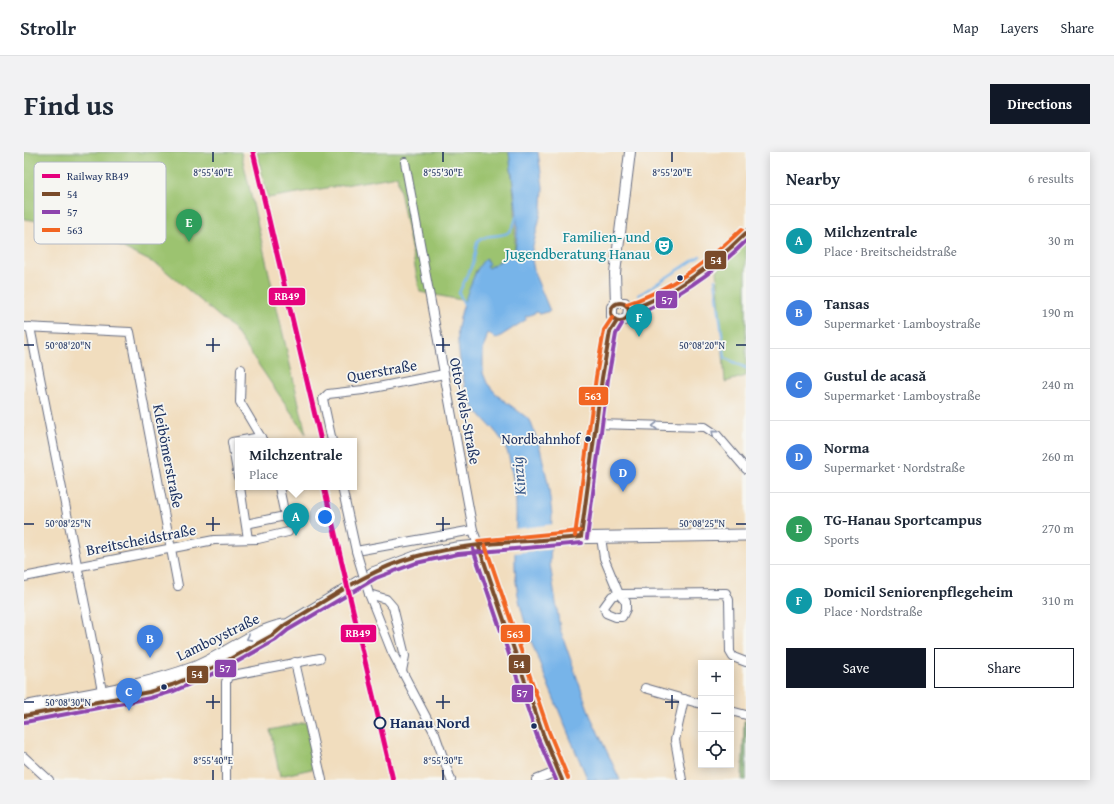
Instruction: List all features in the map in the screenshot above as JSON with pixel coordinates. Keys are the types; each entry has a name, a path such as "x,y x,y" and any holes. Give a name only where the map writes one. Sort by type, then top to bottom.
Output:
{"main road":[{"name":"Lamboystraße","path":"24,716 149,692 172,685 221,664 272,635 285,625 372,573 400,561 434,552 557,538 746,534"},
{"name":"Lamboystraße","path":"24,707 162,679 196,667 268,628 285,625"}],"street":[{"path":"617,321 611,314 612,308 616,303 615,273 630,152"},
{"name":"Otto-Wels-Straße","path":"405,162 473,530 479,546"},
{"path":"581,537 610,332 617,321 626,318 629,310 652,300 701,271 719,258 746,233"},
{"path":"616,303 625,304 629,310"},
{"path":"27,327 102,691"},
{"name":"Kleibömerstraße","path":"27,327 130,332 178,586"},
{"path":"241,369 240,402 261,438"},
{"name":"Querstraße","path":"331,438 323,399 328,394 363,390 444,374"},
{"path":"596,424 705,427 717,436 746,469"},
{"path":"235,442 232,442 235,460"},
{"path":"240,490 248,539"},
{"path":"246,524 285,516 279,490"},
{"path":"343,490 356,551 369,594 392,652 435,734 451,780"},
{"path":"356,551 473,530"},
{"name":"Breitscheidstraße","path":"24,577 223,539 258,539 288,532"},
{"path":"602,537 604,558 619,594 726,593 729,600 730,652 733,657 746,662"},
{"path":"479,546 543,734 560,776 536,780"},
{"path":"369,594 386,600 393,607 405,656 402,671"},
{"path":"226,780 226,682 228,676 320,658"},
{"path":"295,662 322,780"},
{"path":"645,688 698,703"},
{"path":"682,780 675,740 684,699"},
{"path":"734,712 746,715"},
{"path":"24,757 49,780"}],"green space":[{"path":"24,152 241,152 306,434 234,329 160,266 115,244 166,244 166,162 34,162 34,220 24,219"},
{"path":"257,152 509,152 515,204 515,252 488,268 486,266 476,270 466,301 420,292 397,176 268,198"},
{"path":"746,242 746,376 725,382 717,270"},
{"path":"746,720 746,780 742,780 744,721"},
{"path":"306,722 316,768 280,776 270,730"}],"water":[{"name":"Kinzig","path":"509,152 538,152 543,187 542,208 531,255 535,275 550,311 539,314 537,312 525,317 527,319 496,339 488,333 483,350 483,373 487,383 498,396 530,420 540,448 548,483 552,515 550,564 560,629 590,715 620,780 588,780 540,665 524,618 516,582 516,500 515,487 508,455 501,439 474,408 466,390 462,373 458,342 458,328 472,280 481,263 486,258 489,264 486,266 488,268 514,253 517,217"}],"pier":[{"path":"554,524 553,549 514,553 514,529"}],"waterway":[{"path":"466,301 464,304 459,293 473,263 477,242 483,238 505,234 510,231 516,217"},
{"path":"639,295 700,256"},
{"path":"715,279 725,358 746,368"}],"rail line":[{"name":"RB49","path":"253,152 320,438"},
{"name":"RB49","path":"325,490 393,780"}],"transit line":[{"name":"563","path":"627,304 658,291 688,273 703,263 742,229"},
{"name":"54","path":"629,310 661,296 692,278 734,245 746,233"},
{"name":"57","path":"631,316 662,303 677,294 707,274 746,241"},
{"name":"54","path":"620,303 626,306 629,312 626,318 620,321 614,318 611,312 614,306 620,303"},
{"name":"563","path":"575,536 596,377 604,330 612,318"},
{"name":"54","path":"581,537 602,378 610,332 617,321"},
{"name":"57","path":"587,538 608,379 616,334 622,324"},
{"name":"563","path":"478,541 580,531"},
{"name":"54","path":"24,716 149,692 172,685 221,664 273,635 285,625 364,578 414,557 476,545 581,537"},
{"name":"57","path":"25,722 150,698 174,691 224,669 276,640 288,630 376,578 416,563 458,554 582,543"},
{"name":"563","path":"485,545 549,732 568,778"},
{"name":"54","path":"479,547 543,734 562,780"},
{"name":"57","path":"473,549 537,736 556,780"}],"place":[{"name":"TG-Hanau Sportcampus","path":"189,242"},
{"name":"Familien- und Jugendberatung Hanau","path":"664,246"},
{"name":"Domicil Seniorenpflegeheim","path":"639,337"},
{"name":"Nordbahnhof","path":"588,439"},
{"name":"Norma","path":"623,492"},
{"name":"Milchzentrale","path":"296,536"},
{"name":"Tansas","path":"150,658"},
{"name":"Gustul de acasă","path":"129,711"},
{"name":"Hanau Nord","path":"380,723"}]}
